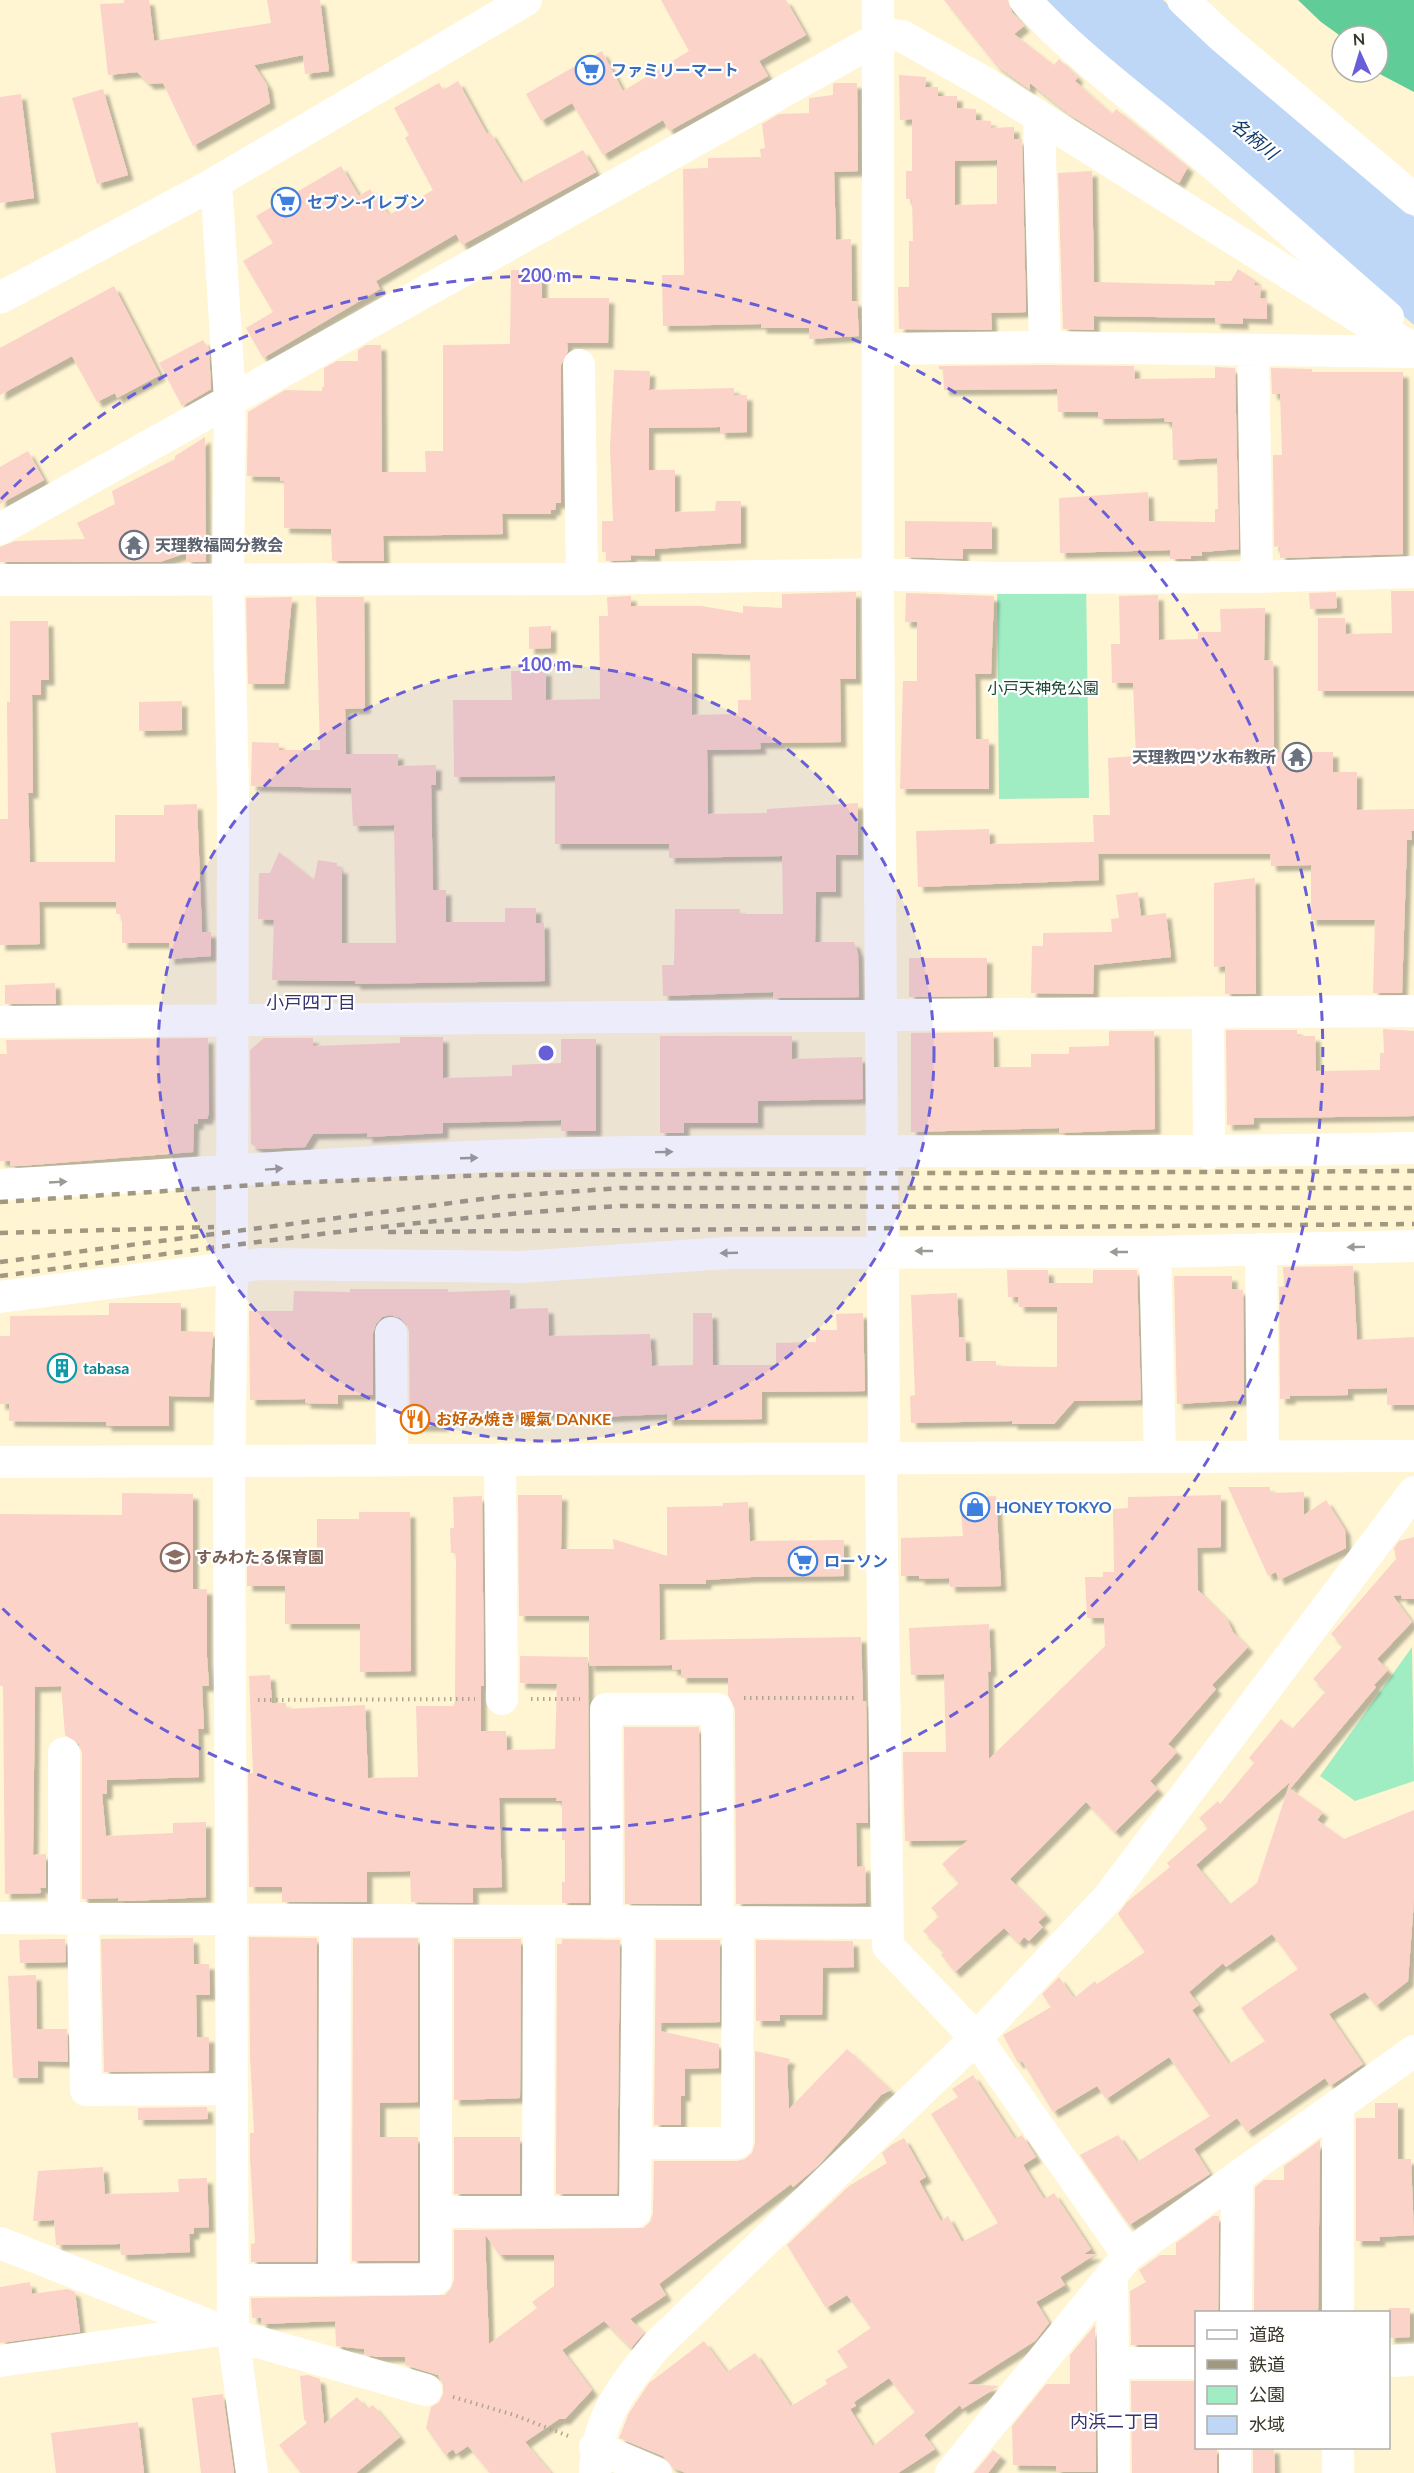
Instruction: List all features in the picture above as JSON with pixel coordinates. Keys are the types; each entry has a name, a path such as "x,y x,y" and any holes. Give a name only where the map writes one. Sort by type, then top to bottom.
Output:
{"street":[{"path":"0,298 208,187 526,0"},
{"path":"878,0 878,574 884,1436 882,1457 888,1946 976,2038 1120,2265 1113,2363 1114,2473"},
{"path":"1025,0 1065,41 1197,151 1414,342"},
{"path":"1183,0 1220,35 1414,199"},
{"path":"0,529 877,39 892,35 902,36 1039,117 1414,350"},
{"path":"1039,117 1045,347"},
{"path":"208,187 217,197 230,400 228,578 233,795 232,1270 229,1460 233,2280 227,2332 252,2473"},
{"path":"878,349 1045,347 1253,351 1414,350"},
{"path":"1253,351 1257,577"},
{"path":"579,365 582,579"},
{"path":"0,580 582,579 878,574 997,578 1257,577 1414,572"},
{"path":"0,1022 232,1022 1414,1011"},
{"path":"1208,1014 1209,1153"},
{"path":"0,1185 232,1172 370,1161 556,1154 881,1149 1209,1153 1414,1148"},
{"path":"0,1298 232,1270 261,1264 521,1267 726,1253 1155,1252 1414,1246"},
{"path":"1262,1249 1263,1456"},
{"path":"1155,1252 1160,1456"},
{"path":"391,1333 392,1459"},
{"path":"0,1462 1414,1456"},
{"path":"500,1459 502,1699"},
{"path":"656,2473 595,2460 616,2395 656,2346 976,2038 1108,1898 1414,1492"},
{"path":"607,1922 606,1709 717,1709 737,2143 636,2143"},
{"path":"64,1753 86,2090 232,2089"},
{"path":"0,1918 887,1923"},
{"path":"334,2279 335,1921"},
{"path":"233,2280 436,2279 436,1922"},
{"path":"538,2211 539,1922"},
{"path":"436,2212 635,2212 638,1922"},
{"path":"951,2473 1120,2265 1414,2051"},
{"path":"1338,2106 1338,2311"},
{"path":"1236,2311 1238,2178"},
{"path":"0,2243 227,2332 426,2390"},
{"path":"0,2361 227,2332"},
{"path":"1390,2361 1414,2360"},
{"path":"1113,2363 1195,2363"},
{"path":"1235,2449 1235,2473"},
{"path":"1338,2449 1338,2473"}],"path":[{"path":"741,1698 884,1698"},
{"path":"230,1700 586,1699"},
{"path":"426,2390 514,2415 595,2460"}],"green space":[{"path":"1298,0 1414,0 1414,92 1390,79 1390,24 1330,24 1330,28"},
{"name":"小戸天神免公園","path":"1086,577 1089,798 999,799 997,578"},
{"path":"1412,1647 1414,1781 1355,1801 1320,1776"}],"water":[{"name":"名柄川","path":"1043,0 1163,0 1414,217 1414,325 1195,138"}],"building":[{"path":"124,0 149,0 154,41 271,23 267,0 320,0 329,71 305,74 303,55 254,65 267,85 270,103 193,146 163,83 149,84 137,72 108,75 100,4 124,3"},
{"path":"661,0 786,0 806,35 759,61 768,76 669,131 663,120 603,155 572,103 541,121 526,94 602,51 623,91 689,51"},
{"path":"944,0 1008,0 1012,12 1024,26 1014,34 1054,65 1059,59 1078,77 1075,81 1112,114 1116,109 1188,167 1179,183 1070,115 1030,83 1030,90 996,65"},
{"path":"899,75 926,77 925,87 938,87 938,96 957,96 957,108 976,109 976,120 991,121 991,128 1014,127 1014,139 1022,139 1026,312 991,313 992,330 899,329 898,287 909,287 909,241 913,241 912,199 906,199 906,171 912,171 912,119 900,120","holes":["997,160 997,204 955,205 955,161"]},
{"path":"458,81 487,134 490,132 521,183 583,150 596,172 462,245 456,234 376,281 380,289 263,358 246,328 273,312 243,261 273,243 256,216 341,166 359,196 370,189 389,215 433,190 405,138 409,135 394,108 439,83 443,90"},
{"path":"857,83 858,171 834,172 836,240 851,239 852,301 857,301 859,336 809,339 809,328 761,328 761,324 663,326 662,275 684,275 683,169 708,168 708,158 761,157 760,149 765,148 762,124 779,114 809,113 809,98 833,95 833,84"},
{"path":"103,89 128,175 97,184 72,98"},
{"path":"21,94 34,198 0,203 0,97"},
{"path":"1092,171 1094,282 1215,285 1215,281 1231,281 1238,269 1255,280 1254,285 1261,285 1260,298 1267,299 1267,319 1243,318 1243,324 1215,323 1215,318 1094,316 1094,330 1063,329 1058,173"},
{"path":"511,270 542,270 542,298 609,298 608,343 567,343 568,351 561,365 561,503 556,503 555,510 551,510 551,514 502,514 503,534 383,536 384,561 332,561 331,529 284,528 284,481 280,481 280,477 247,476 248,412 285,390 322,391 324,368 337,361 358,361 358,350 366,345 381,345 382,472 426,472 425,451 443,451 443,345 510,344"},
{"path":"114,286 160,375 117,398 115,393 97,402 72,356 0,395 0,348"},
{"path":"203,340 209,349 211,389 182,406 159,363"},
{"path":"939,366 1134,366 1135,379 1215,378 1215,367 1235,368 1239,549 1202,552 1202,556 1191,556 1191,559 1170,559 1170,550 1060,553 1059,498 1148,492 1149,521 1215,522 1215,509 1218,509 1217,458 1173,460 1172,422 1165,422 1164,418 1098,419 1098,412 1058,412 1057,389 944,390 943,370 939,369"},
{"path":"1271,368 1312,369 1312,372 1403,372 1403,554 1280,558 1280,546 1274,547 1273,455 1282,455 1280,394 1272,394"},
{"path":"614,370 650,371 649,390 734,388 734,395 747,395 747,432 720,433 720,427 649,428 649,470 675,470 675,512 715,511 716,501 741,501 741,543 655,549 655,556 631,555 631,560 606,561 606,552 602,552 602,521 613,521 610,448"},
{"path":"205,437 206,562 186,562 186,553 160,562 0,562 0,547 15,541 85,539 77,523 115,504 112,491 175,459 175,456"},
{"path":"28,451 44,480 0,504 0,467"},
{"path":"905,521 992,522 992,549 963,549 963,559 905,557"},
{"path":"1391,591 1414,591 1414,691 1318,691 1318,618 1345,618 1346,634 1392,633"},
{"path":"856,592 856,679 840,679 841,742 760,743 761,749 707,750 708,814 767,813 767,809 858,803 858,855 836,855 836,892 816,892 815,942 854,942 858,953 859,997 773,998 773,992 663,996 662,965 674,965 675,909 740,909 740,914 783,914 782,856 669,858 669,844 555,844 555,776 454,777 453,700 512,700 511,671 546,670 546,700 600,699 599,616 608,616 607,597 631,596 631,606 701,606 743,613 743,606 782,608 782,594","holes":["692,653 750,655 751,700 738,700 738,714 692,715"]},
{"path":"1336,592 1337,608 1310,609 1309,593"},
{"path":"906,593 994,596 991,674 975,674 976,739 989,739 989,789 900,789 903,681 917,681 917,622 905,622"},
{"path":"1158,595 1159,640 1198,639 1198,632 1221,632 1220,609 1265,608 1264,660 1273,661 1274,752 1333,752 1333,772 1357,772 1357,810 1414,809 1412,840 1407,840 1402,993 1373,993 1375,920 1311,920 1311,865 1271,866 1270,854 1098,854 1099,880 918,887 916,831 989,829 990,844 1094,842 1093,815 1110,815 1108,758 1136,756 1133,683 1112,683 1111,644 1120,644 1119,596"},
{"path":"292,597 284,684 248,684 246,598"},
{"path":"316,597 364,597 365,708 345,709 346,754 398,754 398,766 436,765 436,785 431,785 433,890 446,890 446,922 505,922 505,908 536,908 536,923 544,923 545,981 355,984 355,981 272,980 274,920 258,919 259,873 270,873 279,852 314,880 318,860 337,863 337,868 342,868 342,943 396,943 394,825 353,826 351,788 251,786 252,742 279,743 279,750 320,750"},
{"path":"10,621 48,621 49,680 41,680 41,695 32,695 33,793 28,793 30,862 115,862 115,815 164,815 164,805 197,804 202,932 211,932 211,956 169,959 169,943 122,943 122,923 120,914 116,914 116,902 39,902 40,944 0,945 0,819 8,819 7,702 10,702"},
{"path":"551,626 551,648 529,649 529,627"},
{"path":"182,701 182,730 139,731 139,702"},
{"path":"1255,878 1256,994 1225,994 1225,966 1214,967 1214,883"},
{"path":"1138,892 1141,916 1166,913 1171,957 1094,965 1093,994 1031,993 1032,946 1043,946 1043,933 1112,932 1111,919 1119,918 1116,895"},
{"path":"909,958 987,958 987,996 909,997"},
{"path":"55,983 56,1004 5,1004 5,985"},
{"path":"1383,1029 1414,1031 1414,1116 1254,1118 1254,1124 1227,1125 1226,1030 1297,1030 1297,1036 1315,1036 1316,1071 1380,1070 1380,1053 1384,1053"},
{"path":"1109,1031 1154,1031 1155,1129 1059,1133 1059,1128 911,1132 911,1033 993,1032 994,1067 1031,1067 1031,1054 1069,1054 1069,1047 1109,1046"},
{"path":"660,1036 792,1036 792,1059 862,1057 863,1099 758,1101 758,1123 684,1123 684,1133 660,1133"},
{"path":"400,1037 443,1037 443,1078 512,1076 512,1065 561,1063 561,1039 596,1039 596,1131 561,1131 561,1120 443,1123 443,1133 367,1137 367,1133 313,1134 305,1147 259,1149 251,1144 250,1050 264,1038 313,1038 313,1046 400,1043"},
{"path":"208,1038 209,1113 207,1119 198,1119 198,1124 194,1124 193,1152 20,1166 10,1166 10,1161 0,1161 0,1054 7,1054 6,1040"},
{"path":"1353,1266 1357,1340 1414,1337 1414,1405 1387,1405 1387,1388 1348,1389 1348,1395 1290,1396 1290,1399 1280,1399 1279,1287 1284,1286 1283,1267"},
{"path":"1007,1270 1048,1270 1049,1283 1093,1283 1093,1270 1137,1270 1141,1400 1074,1401 1054,1424 1012,1424 1012,1421 911,1423 910,1396 915,1395 911,1295 957,1293 959,1337 965,1337 966,1361 996,1361 996,1366 1057,1367 1057,1307 1019,1307 1018,1297 1008,1297"},
{"path":"1174,1276 1232,1276 1232,1289 1243,1290 1244,1400 1177,1404"},
{"path":"350,1289 448,1289 448,1292 510,1290 510,1309 548,1308 549,1336 650,1334 652,1366 693,1365 693,1313 712,1313 713,1365 776,1365 776,1343 816,1342 816,1330 837,1330 836,1314 863,1313 865,1391 762,1392 762,1419 667,1420 667,1414 575,1418 575,1413 443,1419 443,1426 410,1426 409,1332 407,1324 400,1318 390,1315 382,1317 373,1333 373,1395 338,1395 338,1404 305,1403 305,1399 250,1400 249,1311 293,1311 294,1291 350,1292"},
{"path":"109,1303 181,1303 181,1331 213,1332 209,1397 169,1396 169,1426 106,1426 106,1422 9,1421 9,1404 0,1404 0,1336 10,1336 10,1316 109,1315"},
{"path":"1228,1487 1270,1487 1270,1493 1304,1492 1304,1515 1326,1500 1345,1530 1346,1548 1279,1580 1276,1572 1268,1576"},
{"path":"122,1493 193,1494 193,1589 207,1589 209,1686 202,1686 204,1729 198,1729 199,1777 107,1780 107,1794 102,1794 106,1836 173,1833 173,1823 206,1822 206,1897 131,1901 118,1901 118,1898 82,1899 82,1753 79,1744 65,1735 61,1686 35,1687 33,1855 46,1854 46,1888 40,1888 41,1893 5,1894 3,1686 0,1686 0,1514 122,1515"},
{"path":"518,1495 562,1495 561,1549 614,1549 613,1539 667,1556 667,1507 723,1506 723,1503 748,1502 750,1541 844,1540 844,1576 751,1577 706,1580 706,1584 659,1584 660,1640 861,1637 863,1701 866,1701 868,1823 856,1823 857,1867 865,1866 866,1903 736,1904 735,1709 728,1695 728,1678 681,1678 681,1669 672,1670 672,1665 589,1666 589,1616 519,1616"},
{"path":"1221,1495 1221,1547 1197,1548 1198,1590 1227,1619 1233,1632 1248,1647 1212,1685 1216,1689 1168,1744 1177,1752 1150,1781 1158,1789 1115,1832 1086,1802 1010,1879 1046,1915 1038,1922 1043,1927 1029,1941 1024,1937 1019,1943 1004,1928 955,1972 941,1955 944,1952 923,1931 939,1916 931,1908 959,1883 942,1864 968,1840 905,1841 903,1752 946,1752 944,1674 911,1675 909,1628 989,1624 991,1671 988,1672 989,1759 1105,1646 1104,1618 1087,1618 1085,1577 1103,1577 1103,1572 1114,1572 1113,1509 1128,1508 1128,1497"},
{"path":"482,1496 484,1686 481,1686 481,1731 506,1731 507,1750 555,1749 557,1684 520,1683 520,1656 588,1657 589,1903 562,1903 562,1882 565,1882 565,1840 562,1840 562,1801 556,1801 557,1798 499,1798 502,1887 473,1888 473,1903 411,1902 410,1871 367,1872 367,1902 282,1902 282,1887 249,1887 248,1773 253,1773 249,1676 270,1675 272,1703 286,1703 286,1709 365,1705 368,1778 418,1777 416,1706 453,1706 455,1702 456,1553 451,1553 450,1528 454,1528 453,1497"},
{"path":"996,1496 1001,1586 950,1587 949,1578 919,1579 919,1576 901,1576 901,1538 963,1536 960,1498"},
{"path":"359,1512 410,1512 411,1671 360,1672 360,1624 285,1624 285,1586 247,1586 247,1558 317,1558 317,1519 359,1519"},
{"path":"1414,1537 1414,1599 1402,1599 1401,1595 1393,1596 1412,1622 1377,1659 1388,1670 1374,1685 1376,1687 1290,1789 1323,1812 1317,1820 1344,1839 1414,1810 1414,1900 1408,1981 1376,2006 1365,1992 1329,2014 1363,2064 1330,2086 1325,2078 1247,2132 1237,2118 1194,2149 1210,2174 1129,2225 1080,2155 1118,2135 1137,2162 1210,2116 1169,2057 1106,2099 1097,2086 1053,2112 1022,2061 1018,2063 1003,2035 1051,2007 1042,1994 1059,1977 1074,1998 1095,1981 1097,1984 1145,1952 1118,1914 1127,1902 1170,1867 1167,1863 1208,1828 1199,1818 1218,1801 1220,1804 1254,1763 1249,1758 1281,1719 1292,1729 1326,1691 1313,1679 1343,1646 1331,1634 1396,1559 1394,1548 1399,1541","holes":["1290,1782 1257,1883 1229,1905 1196,1865","1272,1934 1298,1969 1241,2008 1265,2041 1229,2064 1192,2010 1199,2005 1189,1992 1223,1963 1226,1967"]},
{"path":"624,1727 699,1727 700,1904 625,1904"},
{"path":"249,1937 317,1938 316,2262 251,2262 251,2244 255,2243 250,2158 250,2133 254,2133 250,2057"},
{"path":"193,1938 194,1964 209,1964 210,1995 196,1995 197,2037 209,2037 209,2071 104,2072 101,1939"},
{"path":"353,1938 418,1938 418,2102 380,2103 380,2137 418,2137 418,2261 352,2261"},
{"path":"65,1939 66,1962 20,1963 19,1940"},
{"path":"454,1939 521,1939 520,2098 454,2100"},
{"path":"562,1939 620,1940 617,2194 556,2194 557,1944 562,1944"},
{"path":"656,1940 720,1940 720,2022 661,2023 660,2031 719,2044 719,2068 685,2069 685,2096 681,2096 681,2125 654,2125"},
{"path":"756,1940 853,1941 854,1967 823,1968 822,2015 780,2015 780,2021 756,2021"},
{"path":"36,1975 37,2029 67,2029 68,2062 38,2061 38,2078 13,2078 8,1976"},
{"path":"847,2049 891,2090 881,2095 818,2166 793,2187 791,2184 659,2284 666,2295 630,2319 644,2333 631,2348 604,2321 562,2350 592,2390 565,2419 559,2419 525,2442 551,2473 490,2473 468,2446 456,2454 453,2449 445,2455 426,2428 431,2407 439,2402 443,2394 443,2385 438,2375 405,2365 405,2357 377,2357 364,2354 364,2349 336,2346 335,2321 261,2324 261,2318 252,2318 251,2298 445,2295 454,2280 454,2230 643,2228 650,2222 653,2213 654,2161 737,2161 745,2159 752,2153 755,2143 755,2051 790,2059 787,2067 789,2109","holes":["485,2234 499,2255 554,2255 554,2286 532,2302 537,2308 489,2344"]},
{"path":"973,2075 1015,2139 1022,2135 1036,2157 1023,2165 1044,2199 1054,2193 1091,2249 1084,2254 1096,2254 1060,2277 1065,2285 1036,2302 1049,2323 1035,2341 967,2384 999,2386 962,2409 960,2405 924,2435 935,2449 898,2473 686,2473 673,2468 663,2456 619,2438 629,2413 649,2383 704,2341 727,2372 755,2353 791,2406 827,2384 825,2380 848,2367 837,2351 871,2328 847,2295 826,2308 787,2245 849,2186 887,2163 882,2153 891,2145 904,2138 926,2177 919,2181 941,2221 948,2216 962,2242 998,2223 931,2114 958,2097 952,2089","holes":["889,2378 915,2412 873,2446 850,2409 856,2406 854,2402"]},
{"path":"1375,2103 1398,2103 1398,2159 1411,2159 1414,2235 1379,2237 1380,2241 1356,2241 1356,2118 1375,2118"},
{"path":"207,2107 208,2119 138,2120 138,2108"},
{"path":"454,2137 520,2137 520,2194 454,2194"},
{"path":"1320,2140 1318,2311 1254,2311 1255,2187 1264,2180 1284,2180 1284,2166"},
{"path":"103,2167 105,2194 179,2192 178,2179 207,2178 209,2227 194,2228 194,2234 189,2234 190,2252 121,2255 120,2244 56,2245 54,2220 33,2221 38,2171"},
{"path":"1213,2216 1219,2216 1218,2311 1195,2311 1195,2345 1131,2345 1130,2291 1146,2282 1139,2270 1160,2255 1176,2255 1176,2243"},
{"path":"30,2282 32,2294 68,2289 75,2292 80,2332 0,2343 0,2287"},
{"path":"1389,2308 1410,2308 1410,2337 1390,2338"},
{"path":"1095,2325 1096,2472 1056,2472 1056,2466 1013,2465 1012,2426 1046,2384 1070,2384 1070,2355"},
{"path":"308,2375 320,2379 324,2424 357,2397 367,2409 373,2405 400,2437 356,2473 301,2473 279,2445 307,2423 304,2419 300,2376"},
{"path":"1131,2381 1195,2381 1195,2449 1217,2449 1217,2473 1132,2473"},
{"path":"223,2394 234,2473 201,2473 192,2398"},
{"path":"138,2422 144,2473 56,2473 51,2433"},
{"path":"1253,2449 1274,2449 1275,2473 1253,2473"},
{"path":"993,2450 1001,2456 988,2473 974,2473"}],"railway":[{"path":"0,1202 286,1183 489,1175 1414,1171"},
{"path":"0,1262 497,1197 621,1188 1414,1188"},
{"path":"0,1276 388,1226 621,1206 1414,1208"},
{"path":"388,1232 1414,1224"},
{"path":"0,1233 214,1227"}],"place":[{"name":"ファミリーマート","path":"590,70"},
{"name":"セブン-イレブン","path":"286,202"},
{"name":"天理教福岡分教会","path":"134,545"},
{"name":"天理教四ツ水布教所","path":"1297,757"},
{"name":"tabasa","path":"62,1368"},
{"name":"お好み焼き 暖氣 DANKE","path":"415,1419"},
{"name":"HONEY TOKYO","path":"975,1507"},
{"name":"すみわたる保育園","path":"175,1557"},
{"name":"ローソン","path":"803,1561"}],"district":[{"name":"小戸四丁目","path":"311,1003"},
{"name":"内浜二丁目","path":"1115,2422"}]}
